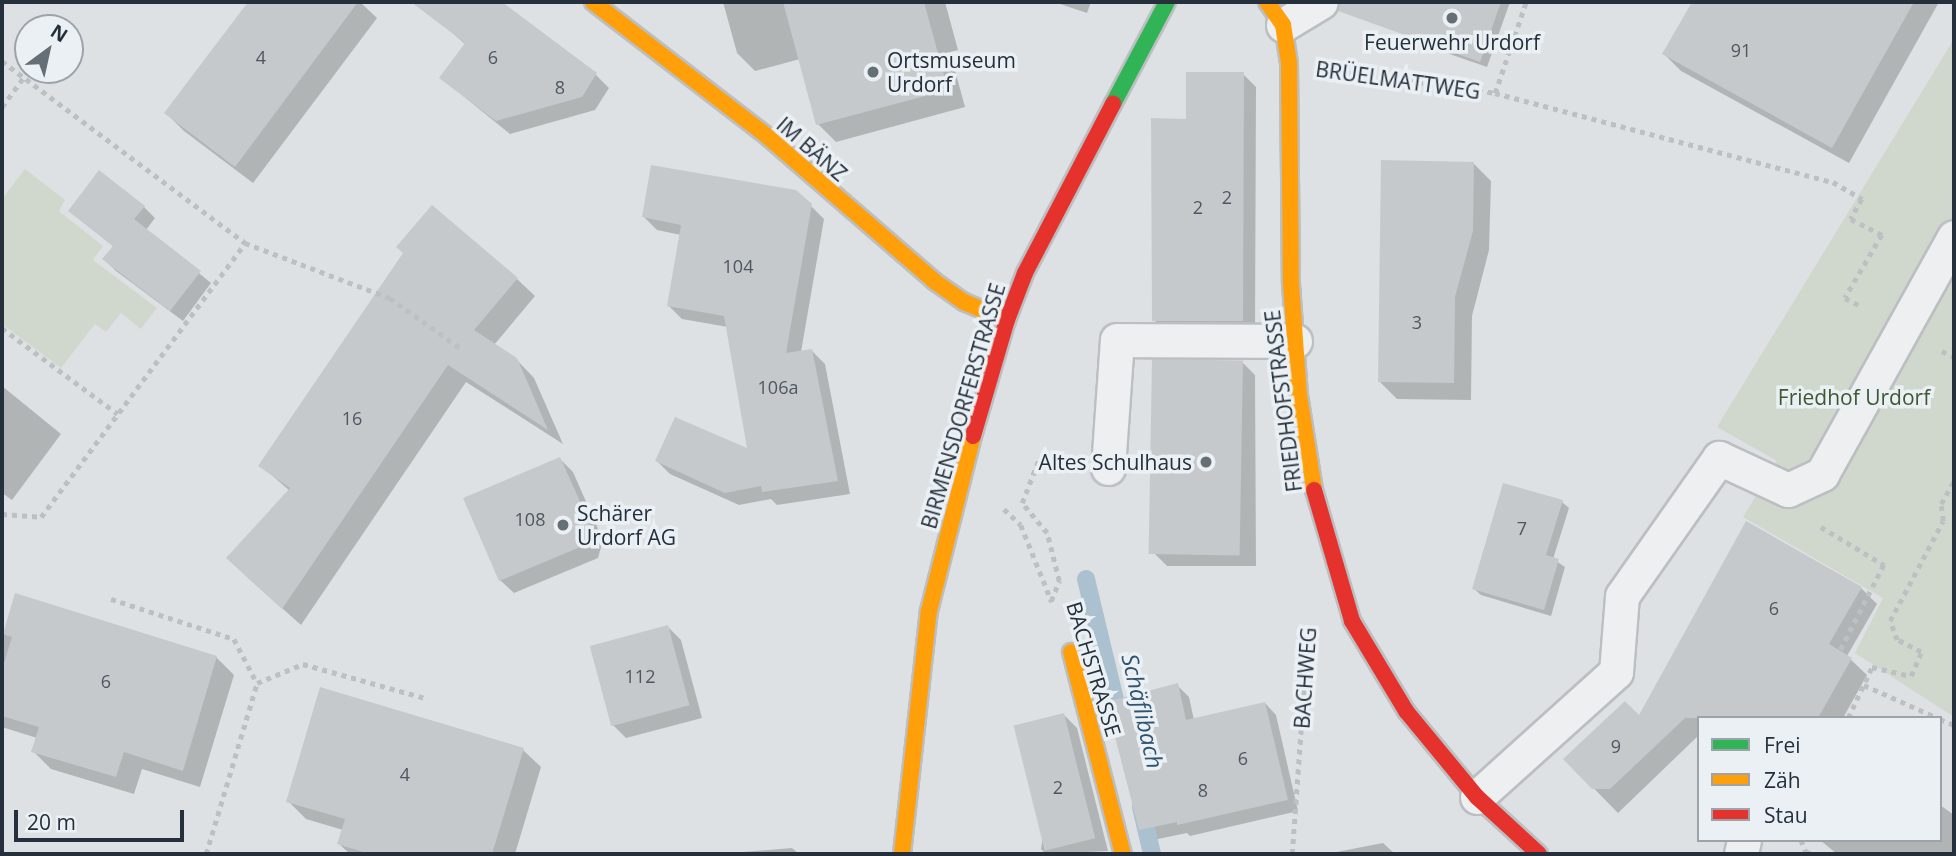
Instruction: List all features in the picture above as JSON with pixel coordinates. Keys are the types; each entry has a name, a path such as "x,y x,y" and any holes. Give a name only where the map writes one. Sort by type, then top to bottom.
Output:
{"street":[{"name":"IM BÄNZ","path":"593,2 768,137 934,281 964,302 1007,320"},
{"name":"BIRMENSDORFERSTRASSE","path":"902,854 929,611 960,482 1007,320 1025,273 1167,2"},
{"name":"FRIEDHOFSTRASSE","path":"1275,13 1289,64 1291,284 1299,396 1315,502 1352,621 1406,710 1477,797 1539,854"},
{"name":"BACHSTRASSE","path":"1071,652 1123,854"}],"lane":[{"path":"1275,13 1321,2"},
{"path":"1477,797 1616,672 1622,596 1719,458 1788,490 1822,474 1954,237"},
{"path":"1108,468 1117,340 1295,341"}],"path":[{"name":"BRÜELMATTWEG","path":"1289,64 1495,93 1526,2"},
{"path":"2,107 19,84"},
{"path":"33,84 245,243 390,298 460,348"},
{"path":"1495,93 1833,182"},
{"path":"2,514 41,517 245,243"},
{"path":"2,328 118,414"},
{"path":"1051,601 1059,581 1047,533 1022,503 1039,459 1108,468"},
{"path":"1848,716 1872,667 1911,676 1921,652 1897,640 1890,621 1943,521 1941,504 1954,481"},
{"path":"1788,490 1812,522 1884,565 1840,651"},
{"name":"BACHSTRASSE","path":"1002,508 1021,525 1071,652"},
{"path":"111,599 234,639 257,683 206,854"},
{"name":"BACHWEG","path":"1292,854 1307,641"},
{"path":"257,683 303,664 428,699"},
{"path":"1864,685 1934,716"},
{"path":"1802,842 1806,852 1813,854"}],"green space":[{"name":"Friedhof Urdorf","path":"1954,39 1954,717 1855,653 1883,598 1743,517 1777,461 1717,427"},
{"path":"25,169 65,200 59,211 103,246 93,260 157,308 141,329 121,313 106,332 95,324 61,368 2,324 2,199"}],"building":[{"path":"248,2 358,2 235,167 164,113"},
{"path":"411,2 502,2 597,73 582,97 496,121 439,78 465,43"},
{"name":"Ortsmuseum Urdorf","path":"783,2 924,2 948,90 816,125"},
{"name":"Feuerwehr Urdorf","path":"1340,2 1501,2 1480,62 1338,11"},
{"path":"1692,2 1914,2 1832,148 1662,54"},
{"path":"1186,72 1244,72 1243,321 1152,321 1151,118 1186,119"},
{"path":"1381,160 1474,162 1473,231 1455,297 1454,383 1378,382"},
{"path":"651,165 796,190 812,204 786,353 812,349 838,481 762,492 761,486 725,493 655,461 675,417 747,448 724,316 667,306 681,225 642,217"},
{"path":"99,170 145,206 134,219 201,271 170,311 102,259 113,246 68,211"},
{"path":"432,205 518,278 474,330 517,358 548,430 448,365 282,609 226,558 290,488 258,466 403,253 396,247"},
{"name":"Altes Schulhaus","path":"1152,359 1243,361 1240,556 1149,554"},
{"path":"560,457 591,526 585,545 499,581 463,498"},
{"path":"1503,483 1563,500 1546,555 1559,559 1544,610 1472,589"},
{"path":"1746,521 1862,587 1829,644 1852,658 1819,716 1685,718 1610,789 1592,789 1563,759 1625,701 1639,715"},
{"path":"15,593 217,656 183,771 124,752 116,777 31,752 39,727 2,716 2,670 12,637 3,634"},
{"path":"668,625 689,705 611,726 590,646"},
{"path":"1178,683 1186,720 1265,702 1288,800 1177,825 1177,822 1139,830 1106,702"},
{"path":"320,687 524,748 492,854 370,854 337,844 345,819 286,802"},
{"path":"1064,713 1095,838 1045,851 1014,726"}],"waterway":[{"name":"Schäflibach","path":"1086,579 1120,721"},
{"name":"Schäflibach","path":"1141,807 1152,854"}],"traffic: fast":[{"path":"1113,104 1167,2"}],"traffic: slow":[{"path":"593,2 768,137 934,281 964,302 1007,320"},
{"path":"1267,2 1283,25 1289,64 1291,284 1299,395 1314,490"},
{"path":"902,854 929,611 973,436"},
{"path":"1071,652 1123,854"}],"traffic: jam":[{"path":"973,436 1007,320 1025,273 1113,104"},
{"path":"1314,490 1352,621 1406,711 1477,797 1539,854"}],"place":[{"name":"Feuerwehr Urdorf","path":"1452,18"},
{"name":"Ortsmuseum Urdorf","path":"873,72"},
{"name":"Altes Schulhaus","path":"1206,462"},
{"name":"Schärer Urdorf AG","path":"563,525"}]}
